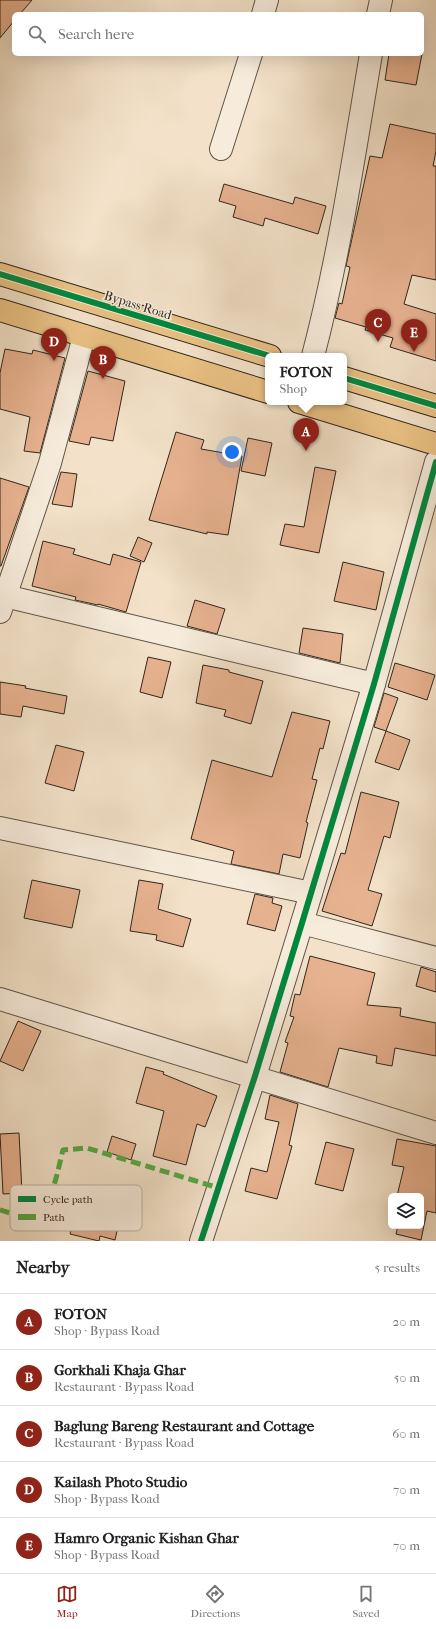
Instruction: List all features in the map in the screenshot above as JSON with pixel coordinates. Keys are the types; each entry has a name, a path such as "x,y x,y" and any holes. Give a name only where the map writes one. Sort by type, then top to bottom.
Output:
{"highway":[{"name":"Bypass Road","path":"0,274 265,354"},
{"path":"0,310 265,391"},
{"path":"347,379 436,406"},
{"path":"309,405 436,444"}],"street":[{"path":"264,12 268,0"},
{"path":"378,12 381,0"},
{"path":"221,149 250,56"},
{"path":"314,353 346,200 371,56"},
{"path":"84,336 50,463 3,604 374,684"},
{"path":"201,1241 255,1076 302,923 374,684 436,462"},
{"path":"0,828 311,893"},
{"path":"302,923 436,958"},
{"path":"0,999 255,1076 436,1133"}],"building":[{"path":"0,0 32,0 22,12 12,12 12,23 0,38"},
{"path":"389,56 422,56 416,85 385,80"},
{"path":"390,124 436,134 436,151 433,166 436,166 436,280 412,275 404,304 436,314 436,361 390,347 393,338 365,330 366,327 335,318 339,303 342,304 350,267 346,266 370,156 382,158"},
{"path":"224,184 293,204 295,197 326,206 318,234 265,218 263,226 233,217 236,206 219,201"},
{"path":"5,349 32,354 33,350 65,358 40,453 24,451 30,417 0,409 0,373"},
{"path":"88,371 125,381 113,441 91,437 89,445 69,441"},
{"path":"176,432 204,440 201,449 242,456 228,535 207,532 207,534 149,520"},
{"path":"248,438 272,443 265,476 241,471"},
{"path":"315,467 336,471 319,553 280,545 285,524 304,527"},
{"path":"61,472 77,474 72,507 52,504"},
{"path":"0,478 29,487 1,566 0,566"},
{"path":"138,537 152,543 144,562 130,556"},
{"path":"43,541 75,549 73,554 110,565 113,554 141,562 126,612 98,604 75,600 76,597 32,586"},
{"path":"343,562 384,572 376,610 334,601"},
{"path":"195,600 225,609 217,634 187,626"},
{"path":"303,628 343,634 340,663 299,653"},
{"path":"148,657 171,662 162,698 140,692"},
{"path":"395,663 435,675 427,700 388,687"},
{"path":"203,665 229,670 229,672 263,681 251,724 224,716 226,710 196,703"},
{"path":"0,682 26,686 25,688 67,696 64,714 23,706 21,717 0,714"},
{"path":"384,693 398,698 386,731 374,727"},
{"path":"292,712 330,721 323,749 320,748 312,779 317,780 306,822 308,823 300,858 283,854 279,874 231,864 234,851 191,839 212,760 272,777"},
{"path":"386,731 410,740 399,770 375,762"},
{"path":"56,745 84,752 74,791 45,783"},
{"path":"361,792 399,802 390,838 384,836 368,890 382,894 372,926 322,911 341,853 345,854"},
{"path":"32,880 80,890 72,928 24,918"},
{"path":"139,880 163,884 158,909 191,919 183,947 156,940 157,935 130,931"},
{"path":"255,894 273,898 272,903 282,906 275,931 247,924"},
{"path":"310,956 375,973 367,1005 401,1008 400,1016 436,1023 436,1056 395,1048 392,1066 376,1063 377,1056 339,1048 328,1087 280,1072 288,1043 285,1042 294,1017 290,1016 295,994 300,995"},
{"path":"421,967 436,972 436,992 416,986"},
{"path":"18,1021 41,1031 23,1071 0,1061"},
{"path":"146,1067 164,1072 163,1074 217,1096 205,1127 197,1124 186,1165 153,1156 164,1111 136,1103"},
{"path":"270,1095 298,1104 289,1145 292,1146 277,1199 245,1191 251,1168 267,1172 279,1122 265,1119"},
{"path":"19,1133 22,1185 10,1185 10,1194 3,1194 0,1134"},
{"path":"112,1136 136,1144 131,1160 107,1152"},
{"path":"397,1139 436,1146 436,1213 427,1211 424,1226 424,1193 398,1193 404,1167 392,1165"},
{"path":"326,1142 354,1149 343,1191 315,1184"},
{"path":"397,1229 423,1229 421,1240 396,1234"},
{"path":"71,1231 117,1231 115,1240 100,1236 99,1241 70,1234"}],"marked path":[{"path":"54,1185 63,1150 87,1148 219,1188"},
{"path":"0,1210 10,1213"}],"cycle path":[{"path":"0,274 265,354"},
{"path":"347,379 436,406"},
{"path":"201,1241 255,1076 302,923 374,684 436,462"}],"place":[{"name":"Baglung Bareng Restaurant and Cottage","path":"378,342"},
{"name":"Hamro Organic Kishan Ghar","path":"414,352"},
{"name":"Kailash Photo Studio","path":"54,361"},
{"name":"Gorkhali Khaja Ghar","path":"103,379"},
{"name":"FOTON","path":"306,451"}]}
